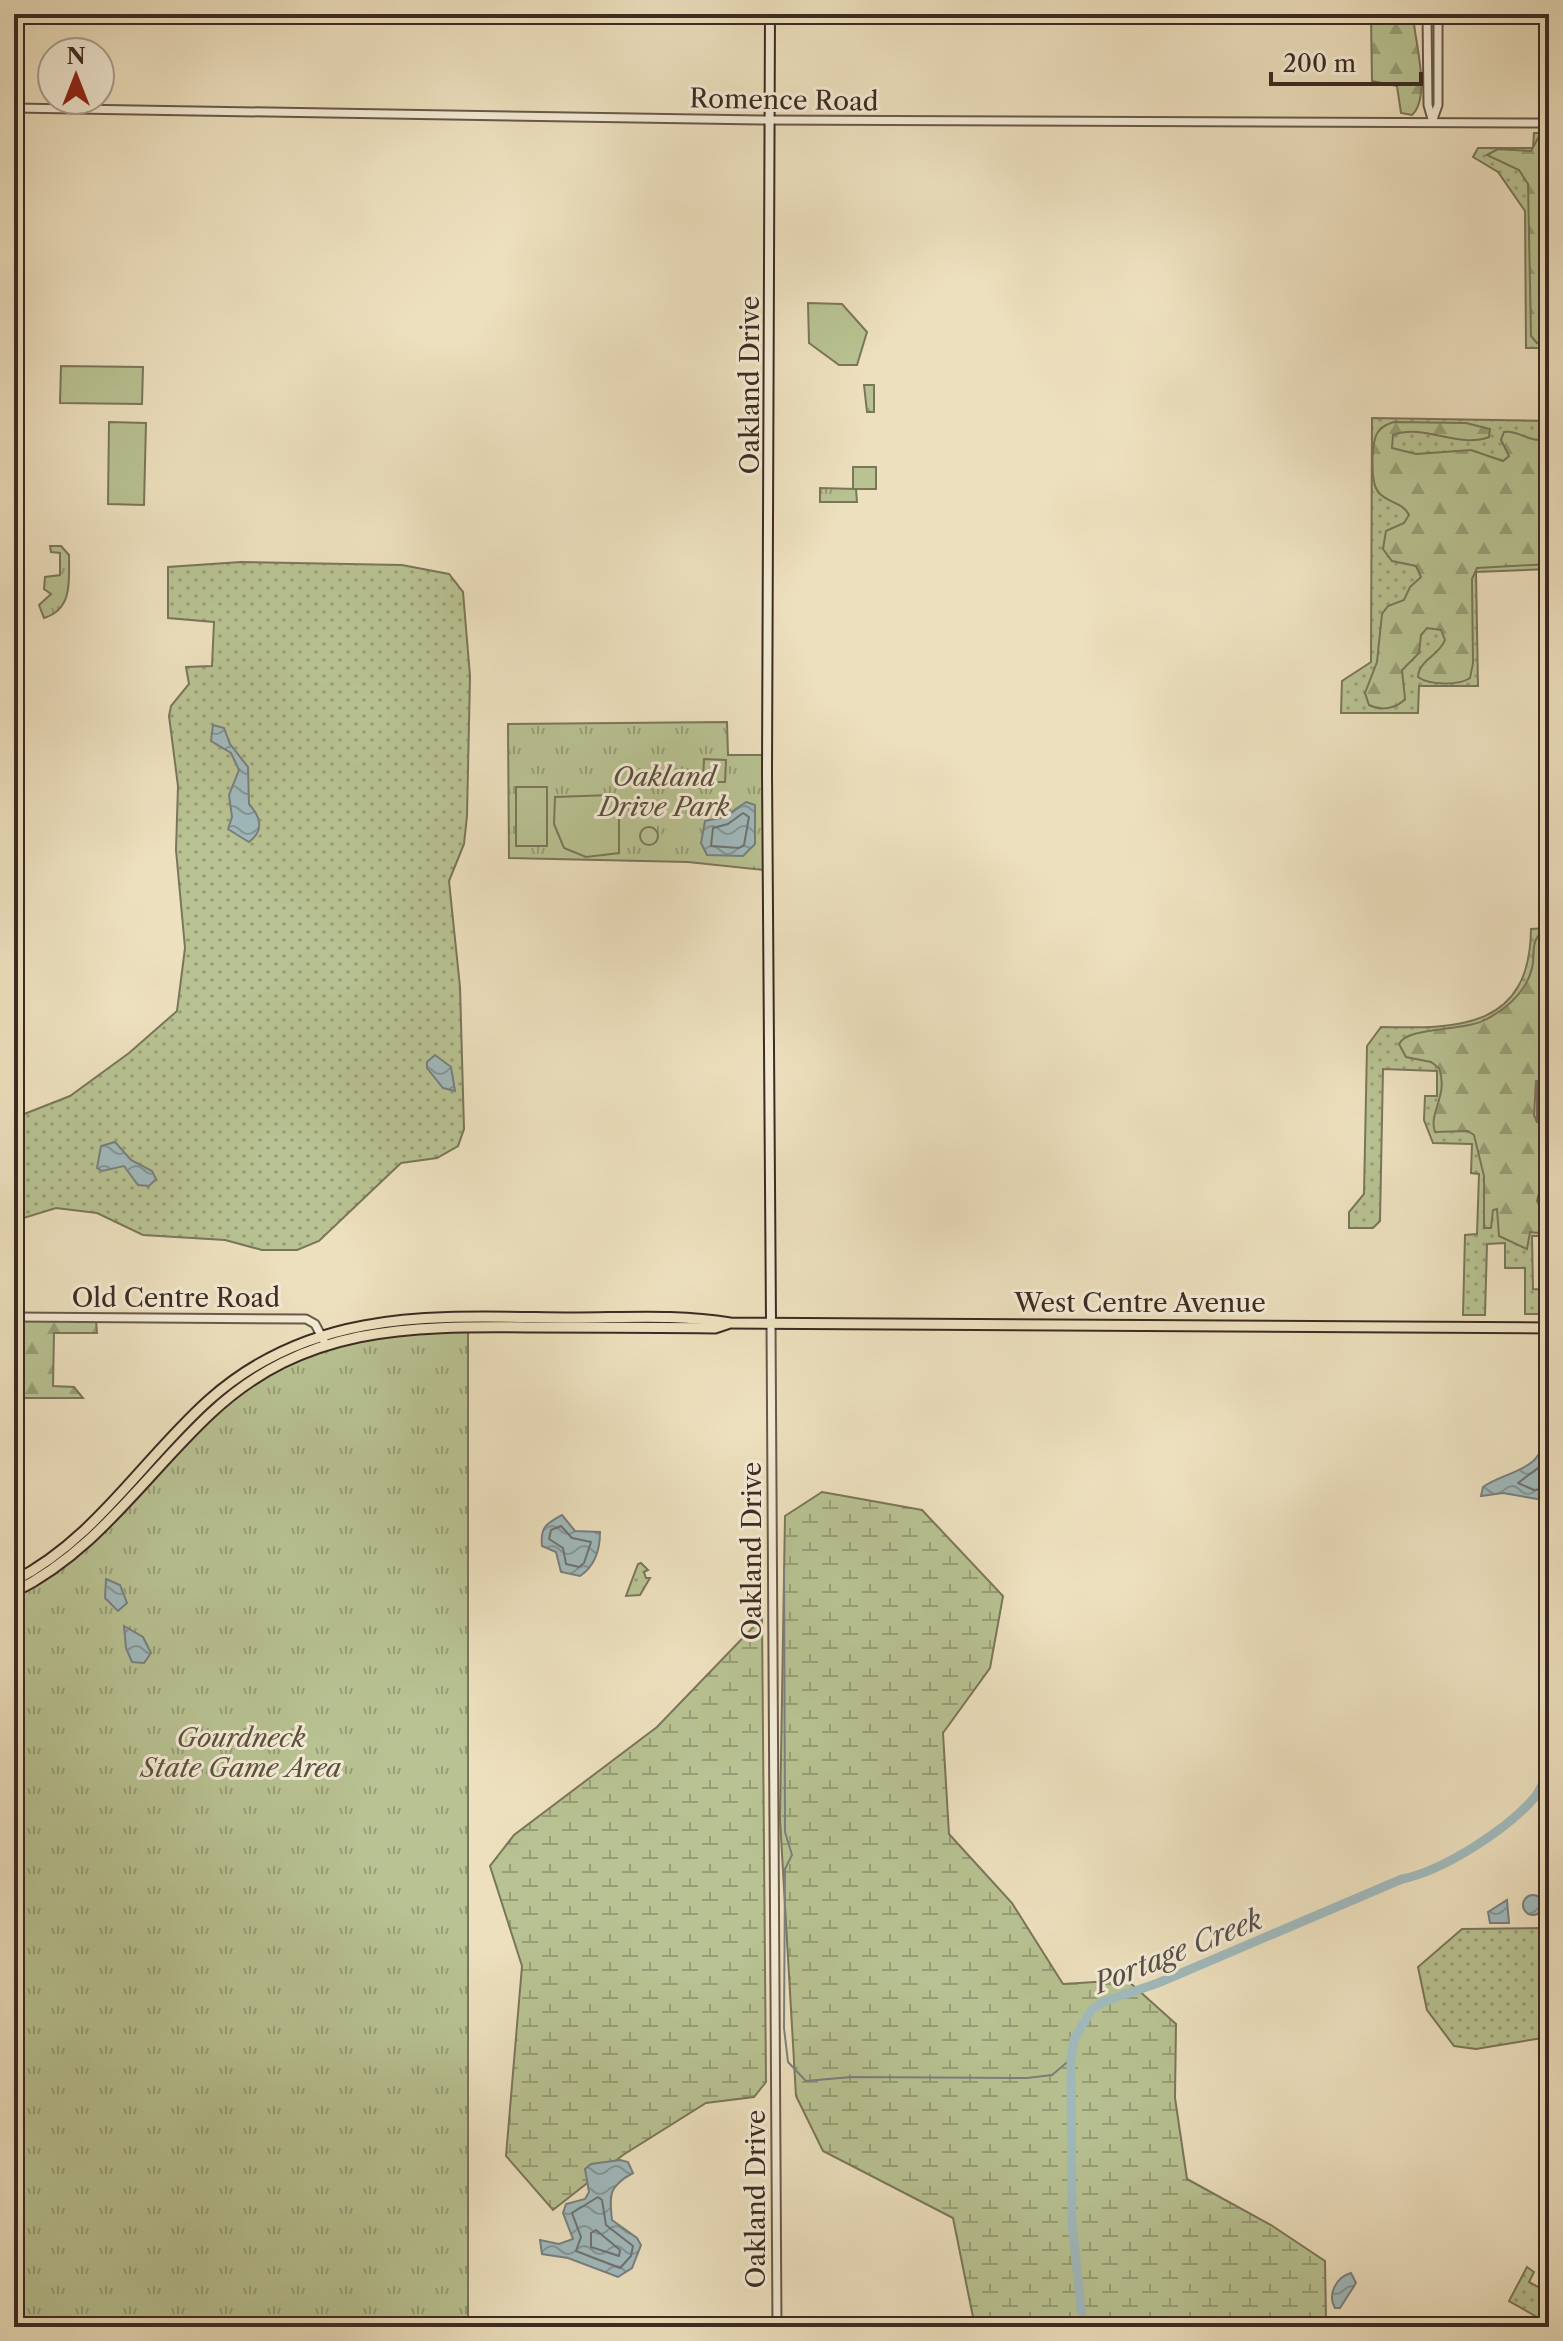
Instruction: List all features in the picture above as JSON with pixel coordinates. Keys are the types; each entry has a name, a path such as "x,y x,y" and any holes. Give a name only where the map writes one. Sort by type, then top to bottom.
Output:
{"main road":[{"name":"Oakland Drive","path":"770,14 771,1322"},
{"name":"West Centre Avenue","path":"14,1581 64,1551 87,1531 218,1392 274,1355 366,1323 417,1318 689,1319 730,1323 1549,1328"},
{"name":"West Centre Avenue","path":"14,1592 85,1546 209,1415 242,1387 323,1339"}],"street":[{"path":"1427,14 1428,105 1432,122"},
{"path":"1432,122 1438,105 1438,14"},
{"name":"Romence Road","path":"16,108 770,120 1549,123"},
{"name":"Old Centre Road","path":"14,1317 306,1319 312,1322 323,1339"},
{"name":"Oakland Drive","path":"771,1322 777,2327"}],"green space":[{"path":"1371,14 1413,14 1421,95 1412,115 1401,113 1397,86 1372,81"},
{"path":"1534,133 1549,133 1549,348 1526,348 1525,211 1498,172 1473,157 1478,148 1533,148"},
{"path":"1549,135 1549,345 1537,343 1531,336 1528,184 1519,170 1487,155 1498,149 1531,151 1538,138"},
{"path":"808,303 842,304 867,332 857,365 839,365 809,343"},
{"path":"61,366 143,367 142,404 60,403"},
{"path":"864,385 874,385 874,412 867,412"},
{"path":"1372,418 1549,421 1549,569 1476,572 1478,686 1419,686 1418,713 1341,713 1342,681 1371,662"},
{"path":"109,422 146,423 144,505 108,504"},
{"path":"1394,422 1466,423 1490,429 1489,437 1477,440 1417,432 1393,435 1392,448 1416,454 1471,450 1503,461 1509,456 1501,440 1504,432 1536,440 1549,437 1549,564 1477,568 1472,579 1473,663 1470,678 1444,684 1418,677 1422,666 1445,640 1441,630 1427,628 1421,635 1419,653 1402,670 1405,699 1393,707 1383,708 1369,705 1365,693 1377,662 1382,614 1388,606 1404,600 1410,587 1421,577 1416,566 1392,561 1383,549 1386,531 1404,523 1409,515 1403,507 1379,493 1374,481 1372,463 1376,437 1381,428"},
{"path":"853,467 876,467 876,489 853,489"},
{"path":"820,488 856,489 857,502 820,502"},
{"path":"50,546 61,546 69,555 69,584 60,608 44,618 39,605 51,594 44,589 45,577 60,575 60,553 51,552"},
{"path":"241,562 402,565 449,574 463,592 470,676 467,816 464,844 449,881 460,987 464,1129 458,1146 437,1158 401,1163 319,1241 297,1250 262,1250 225,1240 143,1235 97,1213 56,1208 14,1221 14,1118 70,1096 129,1053 177,1011 185,948 176,850 178,786 169,716 171,706 189,684 186,667 212,666 214,622 168,618 168,567"},
{"name":"Oakland Drive Park","path":"727,722 728,755 764,755 763,870 688,862 509,858 508,724"},
{"path":"704,759 726,760 725,782 703,782"},
{"path":"516,787 547,787 547,846 516,846"},
{"path":"611,795 619,801 619,853 586,857 564,848 554,824 555,797"},
{"path":"649,827 658,836 649,845 640,836"},
{"path":"1549,928 1549,1082 1537,1083 1537,1121 1549,1122 1549,1192 1542,1193 1542,1207 1549,1207 1549,1236 1532,1236 1533,1289 1549,1290 1549,1314 1525,1314 1525,1268 1505,1268 1505,1243 1487,1244 1485,1315 1463,1315 1465,1235 1477,1234 1479,1174 1471,1173 1472,1144 1433,1143 1424,1120 1425,1096 1437,1096 1437,1071 1383,1069 1380,1221 1373,1228 1349,1228 1349,1212 1364,1194 1367,1046 1381,1027 1463,1023 1485,1016 1504,1004 1518,986 1528,962 1531,929"},
{"path":"1541,933 1549,933 1549,1079 1536,1081 1534,1115 1537,1122 1549,1124 1549,1185 1540,1189 1537,1201 1541,1209 1549,1211 1549,1234 1530,1232 1527,1249 1499,1236 1497,1209 1493,1210 1491,1228 1484,1228 1484,1176 1474,1135 1468,1131 1435,1132 1434,1118 1442,1087 1439,1068 1431,1062 1406,1057 1399,1044 1413,1034 1477,1023 1503,1009 1527,981 1535,943"},
{"path":"14,1320 96,1320 97,1333 54,1333 53,1386 74,1387 83,1398 14,1398"},
{"name":"Gourdneck State Game Area","path":"424,1323 468,1325 468,2327 14,2327 14,1589 76,1552 220,1402 320,1343 369,1330"},
{"path":"822,1492 922,1510 1003,1596 990,1668 943,1733 949,1834 1012,1903 1063,1984 1127,1980 1176,2024 1175,2098 1187,2179 1271,2225 1325,2261 1326,2320 1322,2327 975,2327 953,2218 823,2151 796,2096 780,1819 785,1516"},
{"path":"641,1563 648,1570 644,1572 646,1578 650,1578 640,1595 626,1596 638,1564"},
{"path":"762,1618 766,2082 754,2097 706,2103 623,2155 553,2210 506,2156 522,1966 490,1866 514,1835 657,1727"},
{"path":"1549,1928 1549,2037 1476,2049 1454,2046 1427,2010 1418,1967 1462,1929"},
{"path":"1527,2267 1534,2272 1529,2282 1549,2293 1549,2313 1544,2321 1509,2301"}],"water":[{"path":"213,725 224,728 230,744 248,767 249,804 259,823 257,833 249,842 228,829 232,817 229,795 239,770 231,753 211,741"},
{"path":"746,802 755,805 755,844 743,856 707,855 701,843 705,821 724,817"},
{"path":"435,1055 451,1067 455,1091 443,1088 427,1068 427,1062"},
{"path":"115,1142 131,1160 152,1171 156,1179 149,1186 138,1185 124,1166 102,1171 97,1168 101,1146"},
{"path":"1549,1442 1549,1496 1537,1499 1503,1493 1481,1496 1483,1487 1535,1460"},
{"path":"562,1515 575,1531 600,1532 596,1557 580,1576 561,1572 556,1552 542,1546 545,1527"},
{"path":"106,1579 120,1585 127,1603 118,1611 105,1598"},
{"path":"124,1626 143,1637 151,1653 144,1663 132,1662 126,1648"},
{"path":"1529,1895 1537,1895 1543,1905 1537,1915 1529,1915 1523,1909 1523,1901"},
{"path":"1507,1900 1509,1923 1490,1923 1488,1912"},
{"path":"620,2160 628,2162 633,2173 619,2182 612,2192 612,2220 637,2238 641,2245 632,2268 618,2277 568,2258 542,2254 540,2240 559,2244 573,2239 563,2213 566,2204 585,2199 589,2192 585,2169 591,2164"},
{"path":"1351,2273 1356,2283 1340,2308 1335,2308 1332,2298 1334,2287 1341,2278"}],"waterway":[{"path":"784,1567 785,1832 792,1855 785,1869 784,2028 788,2062 806,2081 851,2077 1027,2078 1052,2075 1071,2059"},
{"name":"Portage Creek","path":"1083,2327 1072,2223 1071,2059 1074,2039 1091,2011 1103,2002 1158,1983 1455,1858 1492,1835 1523,1809 1537,1794 1549,1768"}]}
